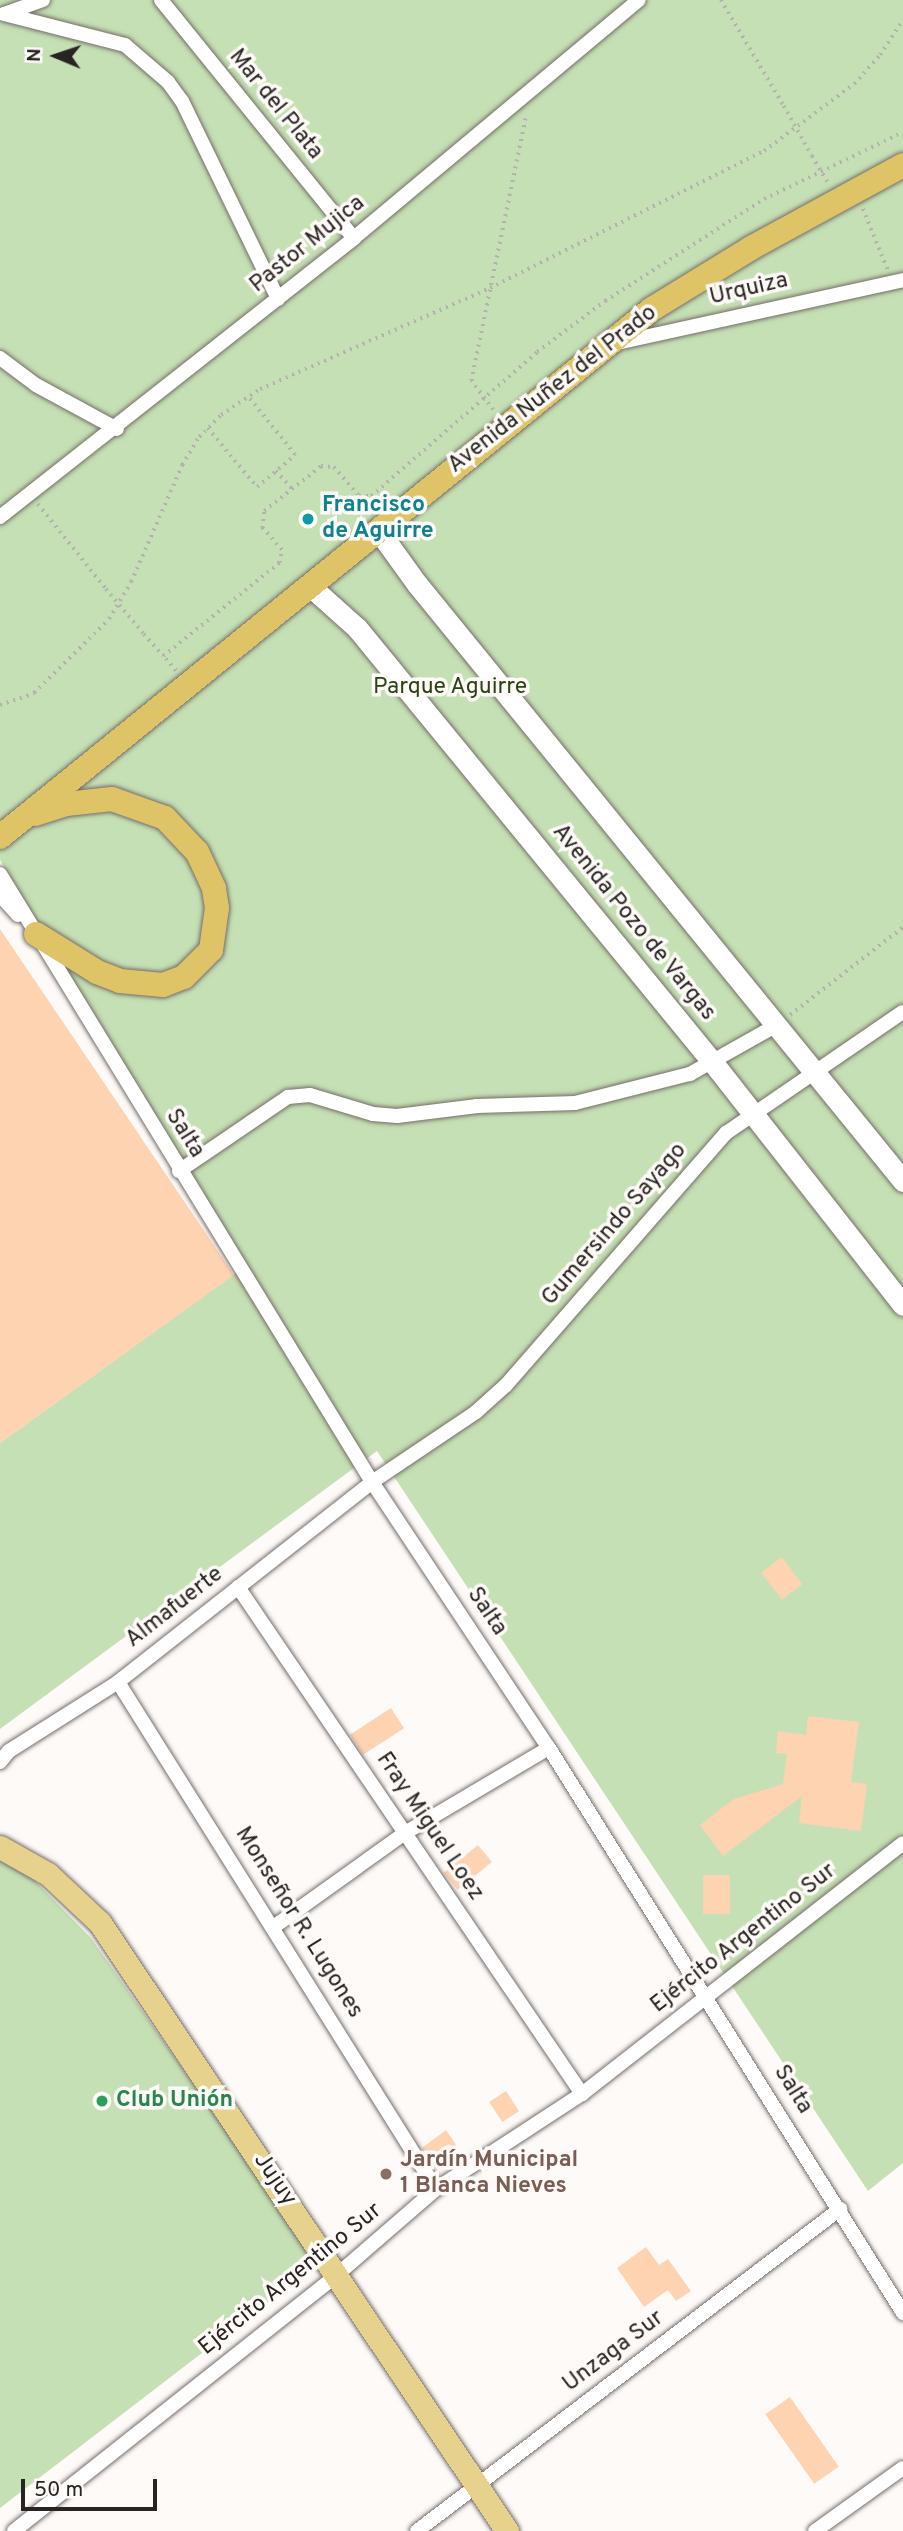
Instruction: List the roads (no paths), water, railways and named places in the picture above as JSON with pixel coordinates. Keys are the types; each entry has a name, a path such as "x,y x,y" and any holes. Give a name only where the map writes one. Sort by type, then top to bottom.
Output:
{"highway":[{"name":"Avenida Nuñez del Prado","path":"10,828 652,309 903,164"},
{"path":"10,828 66,804 112,799 165,818 197,852 217,908 211,950 184,977 163,985 120,981 97,972 36,934"}],"main road":[{"name":"Avenida Pozo de Vargas","path":"378,530 417,584 817,1072 903,1181"},
{"name":"Avenida Pozo de Vargas","path":"310,586 357,628 714,1064 903,1305"},
{"name":"Jujuy","path":"5,1846 48,1874 100,1923 338,2274 507,2531"}],"street":[{"path":"5,10 43,0"},
{"name":"Mar del Plata","path":"161,0 354,238"},
{"name":"Pastor Mujica","path":"0,517 117,429 354,238 639,0"},
{"path":"5,10 102,36 154,65 182,101 278,299"},
{"name":"Urquiza","path":"606,346 898,281"},
{"path":"0,358 36,385 117,429"},
{"path":"0,874 36,934"},
{"path":"0,895 36,934"},
{"name":"Salta","path":"36,934 179,1171 245,1267 372,1482 549,1748 707,1996 903,2313"},
{"name":"Gumersindo Sayago","path":"372,1482 451,1431 506,1385 726,1133 903,1012"},
{"path":"179,1171 288,1097 310,1094 373,1114 397,1116 466,1107 552,1105 633,1091 714,1064 777,1025"},
{"name":"Almafuerte","path":"3,1756 118,1682 372,1482"},
{"name":"Fray Miguel Loez","path":"238,1587 582,2094"},
{"name":"Monseñor R. Lugones","path":"118,1682 275,1926 436,2189"},
{"path":"275,1926 405,1833 549,1748"},
{"name":"Ejército Argentino Sur","path":"14,2531 338,2274 436,2189 582,2094 903,1843"},
{"name":"Unzaga Sur","path":"417,2531 840,2209"},
{"path":"815,2531 903,2468"}],"place":[{"name":"Francisco de Aguirre","path":"308,519"},
{"name":"Club Unión","path":"102,2101"},
{"name":"Jardín Municipal 1 Blanca Nieves","path":"386,2174"}],"park label":[{"name":"Parque Aguirre","path":"450,688"}]}
